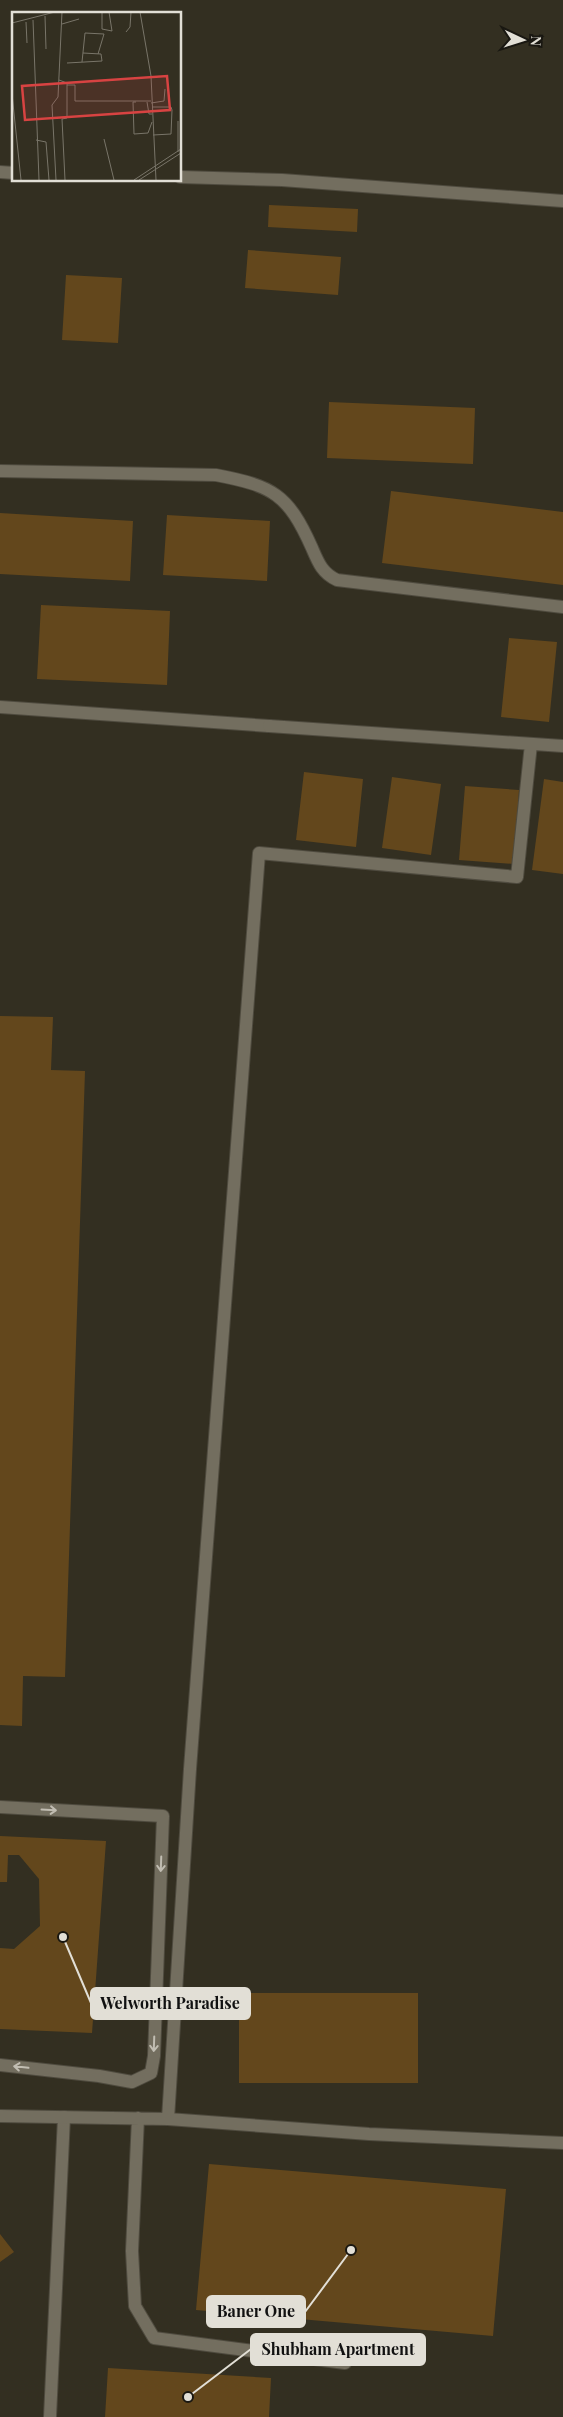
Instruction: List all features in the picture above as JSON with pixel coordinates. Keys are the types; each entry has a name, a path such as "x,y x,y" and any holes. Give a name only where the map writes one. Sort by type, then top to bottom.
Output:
{"street":[{"path":"181,177 282,180 563,201"},
{"path":"0,472 216,475 245,481 274,492 291,508 304,530 321,568 328,576 337,580 563,607"},
{"path":"0,707 563,746"},
{"path":"168,2118 190,1769 259,853 517,877 531,744"},
{"path":"0,1807 163,1816 154,2056 151,2073 132,2082 98,2076 0,2065"},
{"path":"0,2116 168,2118 369,2134 563,2143"},
{"path":"50,2417 64,2117"},
{"path":"138,2118 132,2251 135,2306 154,2338 345,2364"}],"building":[{"path":"269,205 358,209 357,232 268,227"},
{"path":"248,250 341,257 338,295 245,288"},
{"path":"66,275 122,278 118,343 62,340"},
{"path":"329,402 475,408 473,464 327,458"},
{"path":"391,491 563,512 563,585 382,563"},
{"path":"0,513 133,521 130,581 0,574"},
{"path":"167,515 270,521 267,581 163,575"},
{"path":"41,605 170,611 167,685 37,679"},
{"path":"509,638 557,642 549,722 501,717"},
{"path":"304,772 363,779 356,847 296,840"},
{"path":"392,777 441,784 431,855 382,848"},
{"path":"544,779 563,782 563,874 532,870"},
{"path":"465,786 519,790 514,864 459,860"},
{"path":"0,1016 53,1017 51,1070 85,1071 65,1677 23,1676 22,1726 0,1725"},
{"path":"0,1836 106,1841 92,2033 0,2029 0,1948 14,1949 40,1926 39,1879 19,1855 8,1855 7,1882 0,1882"},
{"path":"239,1993 418,1993 418,2083 239,2083"},
{"path":"209,2164 506,2189 493,2336 196,2310"},
{"path":"0,2234 14,2252 0,2262"},
{"path":"108,2368 271,2378 269,2417 105,2417"}],"place":[{"name":"Welworth Paradise","path":"63,1937"},
{"name":"Baner One","path":"351,2250"},
{"name":"Shubham Apartment","path":"188,2397"}]}
